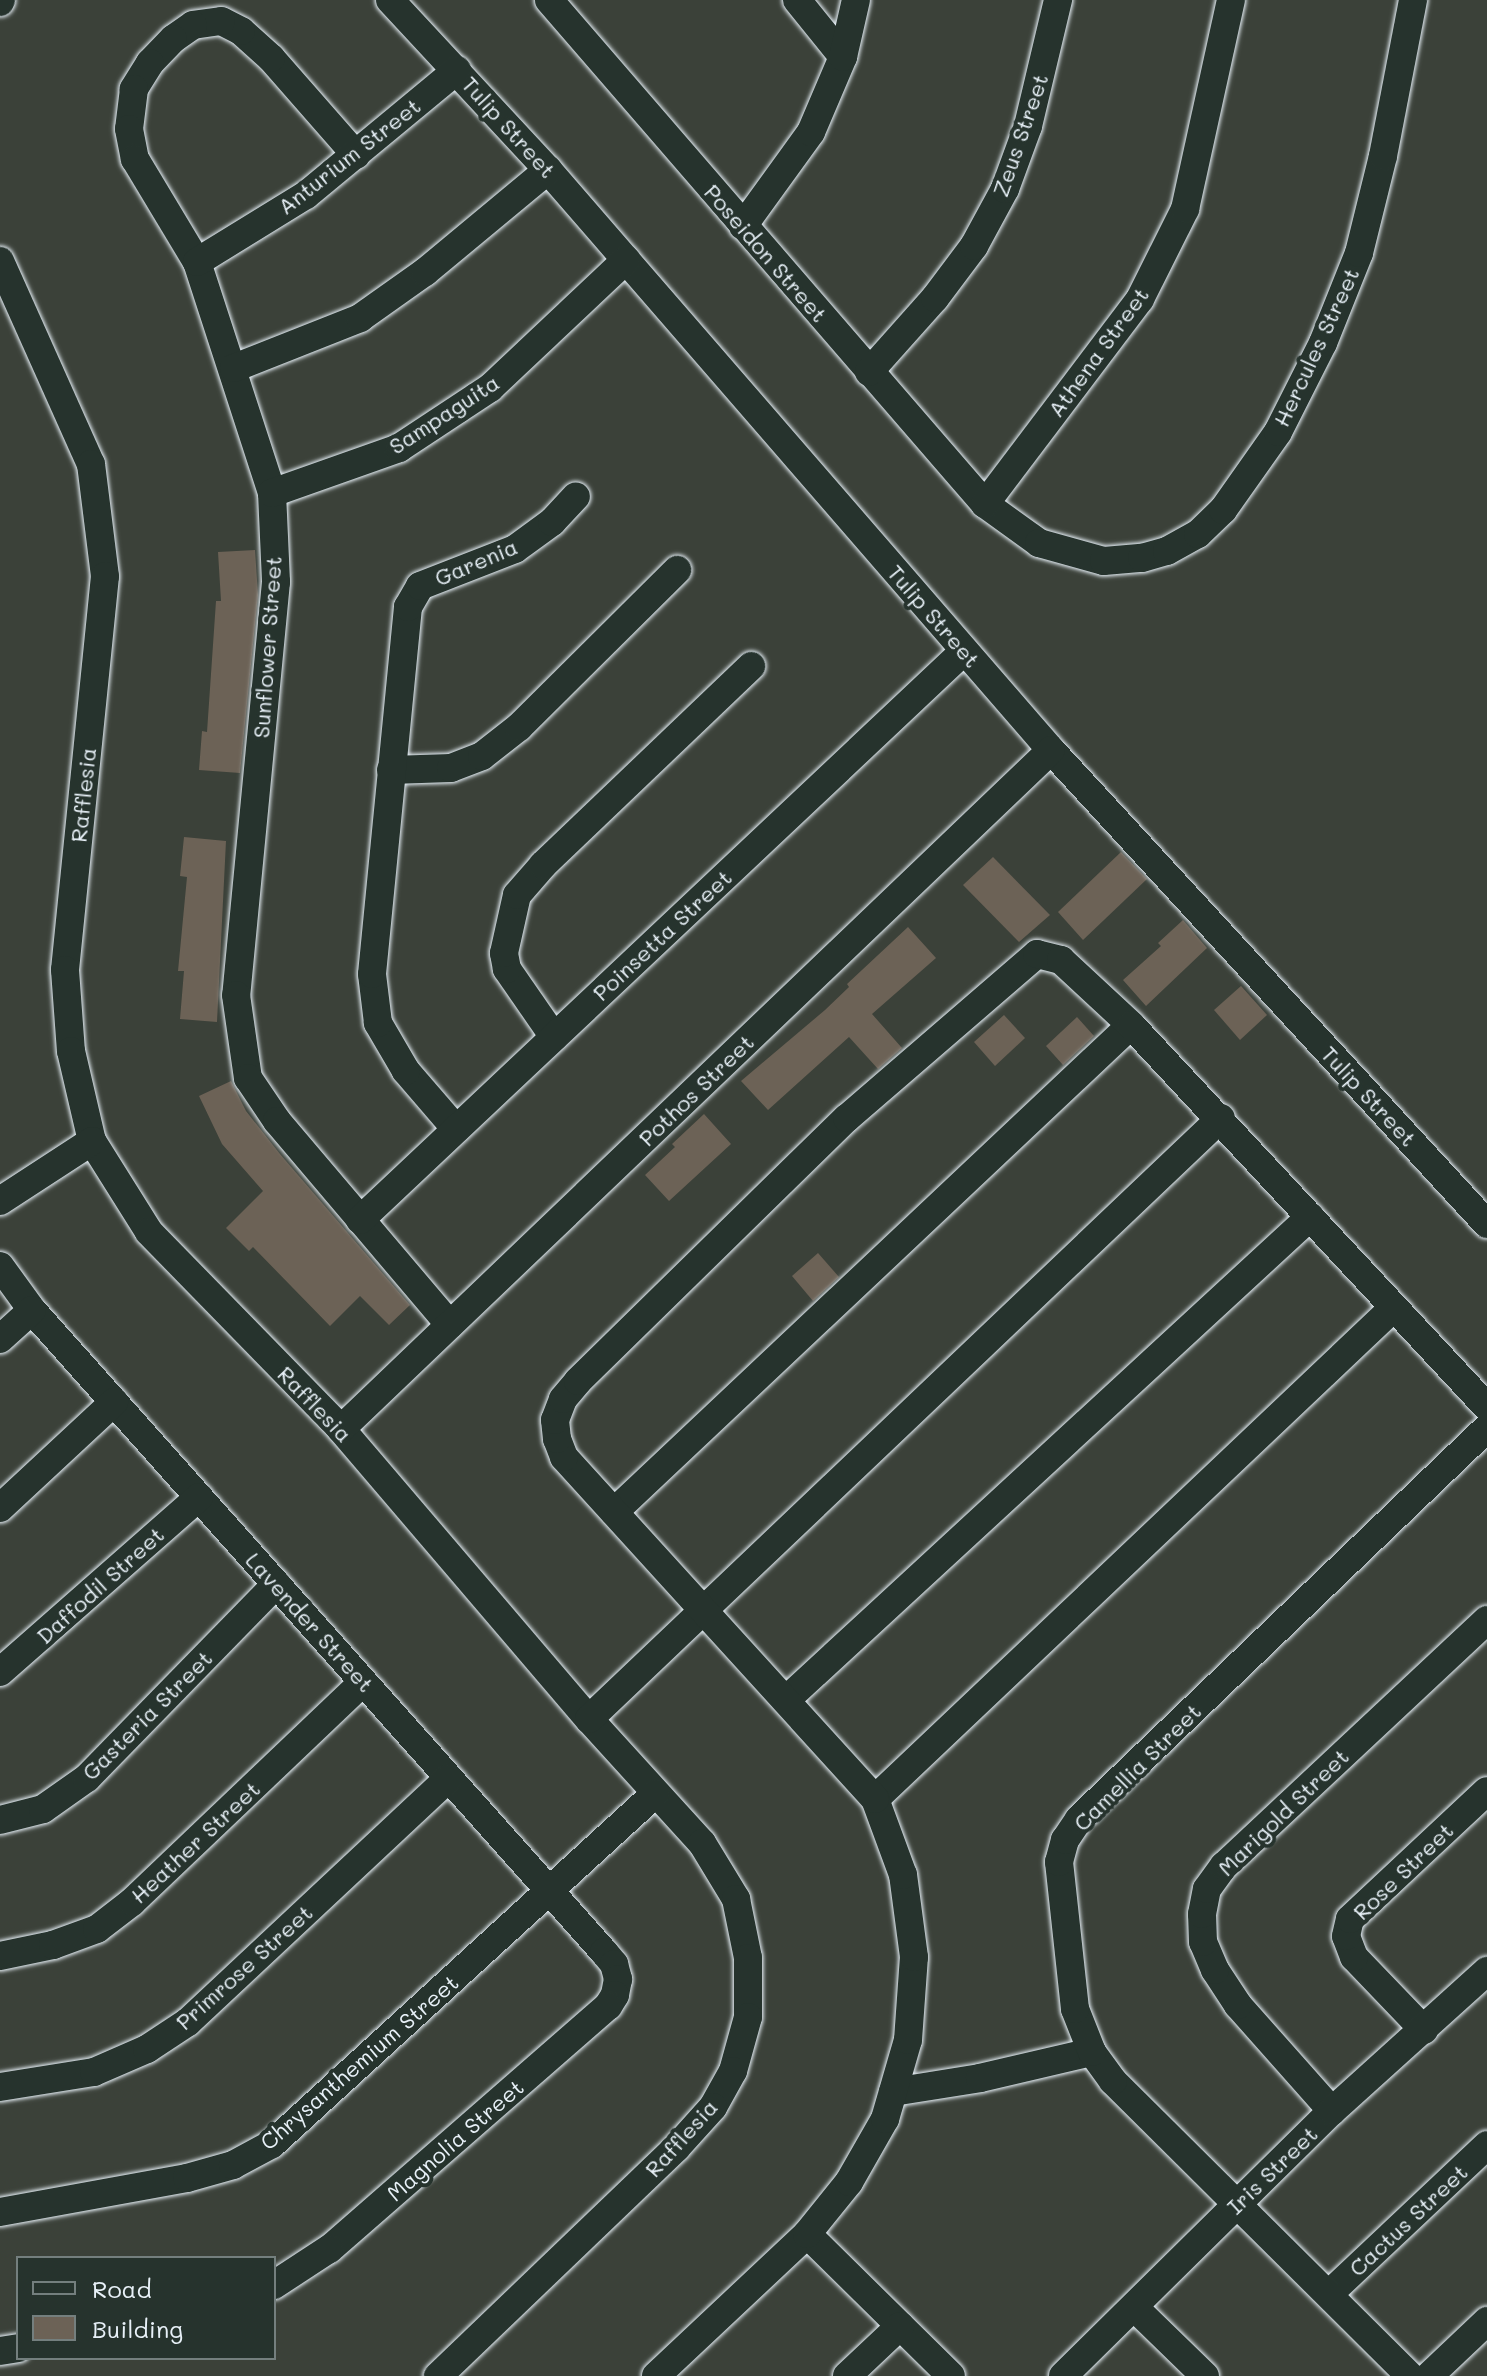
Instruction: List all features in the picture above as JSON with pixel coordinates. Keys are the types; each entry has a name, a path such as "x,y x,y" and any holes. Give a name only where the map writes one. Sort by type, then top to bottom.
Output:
{"street":[{"name":"Tulip Street","path":"390,0 548,170 1051,750 1487,1224"},
{"name":"Poseidon Street","path":"549,0 985,504"},
{"path":"797,0 843,57"},
{"path":"743,226 811,132 843,57 856,0"},
{"name":"Zeus Street","path":"869,372 935,298 974,246 1005,189 1028,126 1058,0"},
{"name":"Athena Street","path":"985,504 1140,299 1185,209 1231,0"},
{"name":"Hercules Street","path":"985,504 1039,543 1104,561 1142,558 1167,551 1198,534 1223,510 1278,432 1323,343 1359,253 1383,156 1413,0"},
{"name":"Sunflower Street","path":"356,155 271,58 241,31 221,21 193,25 150,63 134,89 129,129 135,159 197,262 234,368 272,493 276,582 236,995 248,1078 277,1121 450,1325"},
{"name":"Anturium Street","path":"197,262 306,195 457,70"},
{"path":"234,368 360,318 425,272 548,170"},
{"name":"Sampaguita","path":"272,493 399,448 490,388 626,260"},
{"name":"Rafflesia","path":"0,261 91,464 105,576 65,970 71,1051 92,1141 149,1232 341,1429 589,1719 702,1843 736,1899 748,1958 748,2017 733,2071 713,2107 676,2148 438,2376"},
{"name":"Garenia","path":"391,770 408,607 413,595 420,586 432,580 515,549 552,522 576,496"},
{"path":"456,1129 406,1071 378,1023 372,974 391,770 451,768 482,756 519,727 677,570"},
{"name":"Poinsetta Street","path":"360,1220 964,651"},
{"path":"554,1037 507,969 504,953 517,895 543,865 751,666"},
{"name":"Pothos Street","path":"341,1429 1051,750"},
{"path":"656,2376 807,2234 849,2182 885,2119 893,2092 908,2040 914,1957 903,1875 875,1799 564,1457 557,1439 555,1420 563,1399 847,1118 1037,954 1061,960 1131,1025 1221,1118 1392,1309 1487,1407"},
{"path":"614,1512 1131,1025"},
{"path":"589,1719 1221,1118"},
{"path":"0,1201 92,1141"},
{"path":"786,1700 1310,1217"},
{"name":"Lavender Street","path":"0,1266 32,1310 550,1890 614,1964 618,1979"},
{"path":"875,1799 1392,1309"},
{"path":"0,1339 32,1310"},
{"path":"0,1508 114,1402"},
{"name":"Camellia Street","path":"1410,2376 1113,2081 1092,2052 1075,2009 1059,1862 1065,1840 1079,1819 1487,1428"},
{"name":"Daffodil Street","path":"0,1672 199,1497"},
{"name":"Gasteria Street","path":"0,1820 43,1809 87,1778 276,1584"},
{"name":"Marigold Street","path":"1332,2111 1238,2005 1215,1970 1203,1942 1202,1914 1207,1889 1224,1866 1487,1620"},
{"name":"Heather Street","path":"0,1956 53,1945 97,1929 132,1902 363,1682"},
{"name":"Primrose Street","path":"0,2087 94,2072 147,2049 188,2022 449,1778"},
{"name":"Rose Street","path":"1424,2030 1354,1957 1346,1936 1350,1919 1487,1791"},
{"name":"Chrysanthemium Street","path":"0,2212 187,2178 233,2165 272,2144 656,1793"},
{"name":"Iris Street","path":"1063,2376 1332,2111 1487,1971"},
{"name":"Magnolia Street","path":"276,2284 329,2249 608,2006 618,1979"},
{"path":"893,2092 980,2078 1092,2052"},
{"name":"Cactus Street","path":"1329,2294 1487,2145"},
{"path":"807,2234 951,2376"},
{"path":"1134,2307 1205,2376"},
{"path":"1429,2376 1487,2321"},
{"path":"847,2376 900,2326"}],"building":[{"path":"255,550 258,595 240,773 199,770 202,731 207,732 216,601 221,601 218,552"},
{"path":"184,837 226,841 217,1022 180,1019 184,971 178,971 187,877 180,876"},
{"path":"1121,852 1147,879 1083,940 1058,912"},
{"path":"993,857 1050,915 1019,942 963,885"},
{"path":"1183,920 1207,948 1146,1006 1123,980 1161,946 1158,943"},
{"path":"908,927 936,958 872,1014 902,1048 878,1069 849,1037 768,1110 741,1081 825,1010 849,987 847,984"},
{"path":"1241,986 1267,1015 1240,1040 1214,1010"},
{"path":"1004,1015 1025,1038 995,1066 974,1042"},
{"path":"1077,1017 1094,1036 1063,1065 1046,1046"},
{"path":"231,1081 246,1111 280,1154 410,1305 389,1325 360,1296 330,1326 253,1247 249,1251 226,1228 263,1191 222,1144 199,1096"},
{"path":"704,1114 731,1144 669,1201 645,1175"},
{"path":"818,1253 839,1277 813,1301 792,1276"}]}
